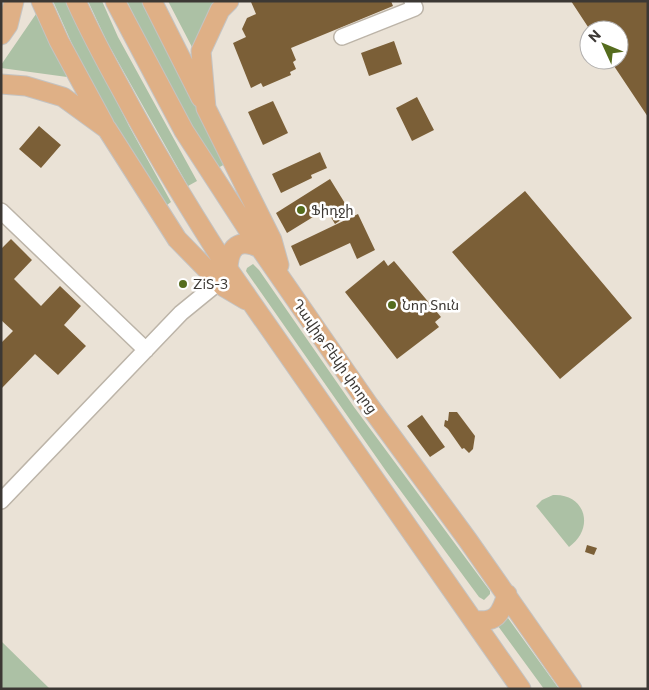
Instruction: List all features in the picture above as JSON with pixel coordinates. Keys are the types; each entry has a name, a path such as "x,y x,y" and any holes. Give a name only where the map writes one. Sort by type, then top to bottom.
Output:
{"main road":[{"path":"1,35 8,25 14,1"},
{"path":"41,1 59,41 107,129 177,238 223,275"},
{"path":"76,1 87,26 223,275"},
{"path":"152,1 272,240 284,283"},
{"path":"206,108 201,51 220,10 229,1"},
{"name":"Դավիթ Բեկի փողոց","path":"116,5 184,131 260,248 368,404 506,594 572,689"},
{"path":"1,84 26,86 63,97 107,129"},
{"path":"260,248 247,242 237,245 232,250 223,275 224,287 253,305 521,689"},
{"path":"473,620 486,621 495,617 502,609 506,594"}],"lane":[{"path":"342,37 415,8 412,1"},
{"path":"1,211 146,350"},
{"path":"1,501 181,312 223,275"}],"green space":[{"path":"53,1 67,1 129,126 171,202 163,208 116,133 84,71"},
{"path":"88,1 102,1 118,37 197,181 188,186 107,42"},
{"path":"127,1 143,1 227,163 216,169 153,56"},
{"path":"168,1 220,1 193,49"},
{"path":"36,14 67,77 1,68 1,65"},
{"path":"253,264 354,407 490,591 490,594 484,600 479,597 386,471 248,274 247,268"},
{"path":"553,495 564,496 573,500 583,514 582,531 577,540 569,547 536,506 542,500"},
{"path":"508,618 559,689 544,689 498,626"},
{"path":"1,641 50,689 1,689"}],"building":[{"path":"252,1 391,1 393,6 291,48 296,60 293,62 296,69 290,72 291,75 263,87 261,83 251,88 233,43 246,37 242,29 247,18 256,14"},
{"path":"571,1 648,1 648,117 617,70 629,70 629,20 583,20"},
{"path":"394,41 402,64 369,76 361,53"},
{"path":"417,97 434,130 412,141 396,108"},
{"path":"273,101 288,133 263,145 248,112"},
{"path":"39,126 61,145 41,168 19,149"},
{"path":"320,152 327,168 311,175 312,178 281,193 272,174"},
{"path":"330,179 351,213 335,224 326,209 287,233 276,213"},
{"path":"525,191 632,318 560,379 452,252"},
{"path":"358,214 375,250 357,259 350,243 300,266 291,246"},
{"path":"11,239 32,260 14,279 41,306 60,286 81,306 64,325 86,346 58,375 35,354 1,389 1,343 13,331 1,320 1,249"},
{"name":"Նոր Տուն","path":"384,260 388,266 394,261 441,317 435,322 439,327 397,359 345,292"},
{"path":"449,412 457,412 475,436 473,449 469,453 464,448 462,449 444,426 445,420 448,421"},
{"path":"422,415 445,447 430,457 407,426"},
{"path":"587,545 597,548 594,555 585,552"}],"place":[{"name":"Ֆիդջի","path":"301,210"},
{"name":"ZiS-3","path":"183,284"},
{"name":"Նոր Տուն","path":"392,305"}]}
